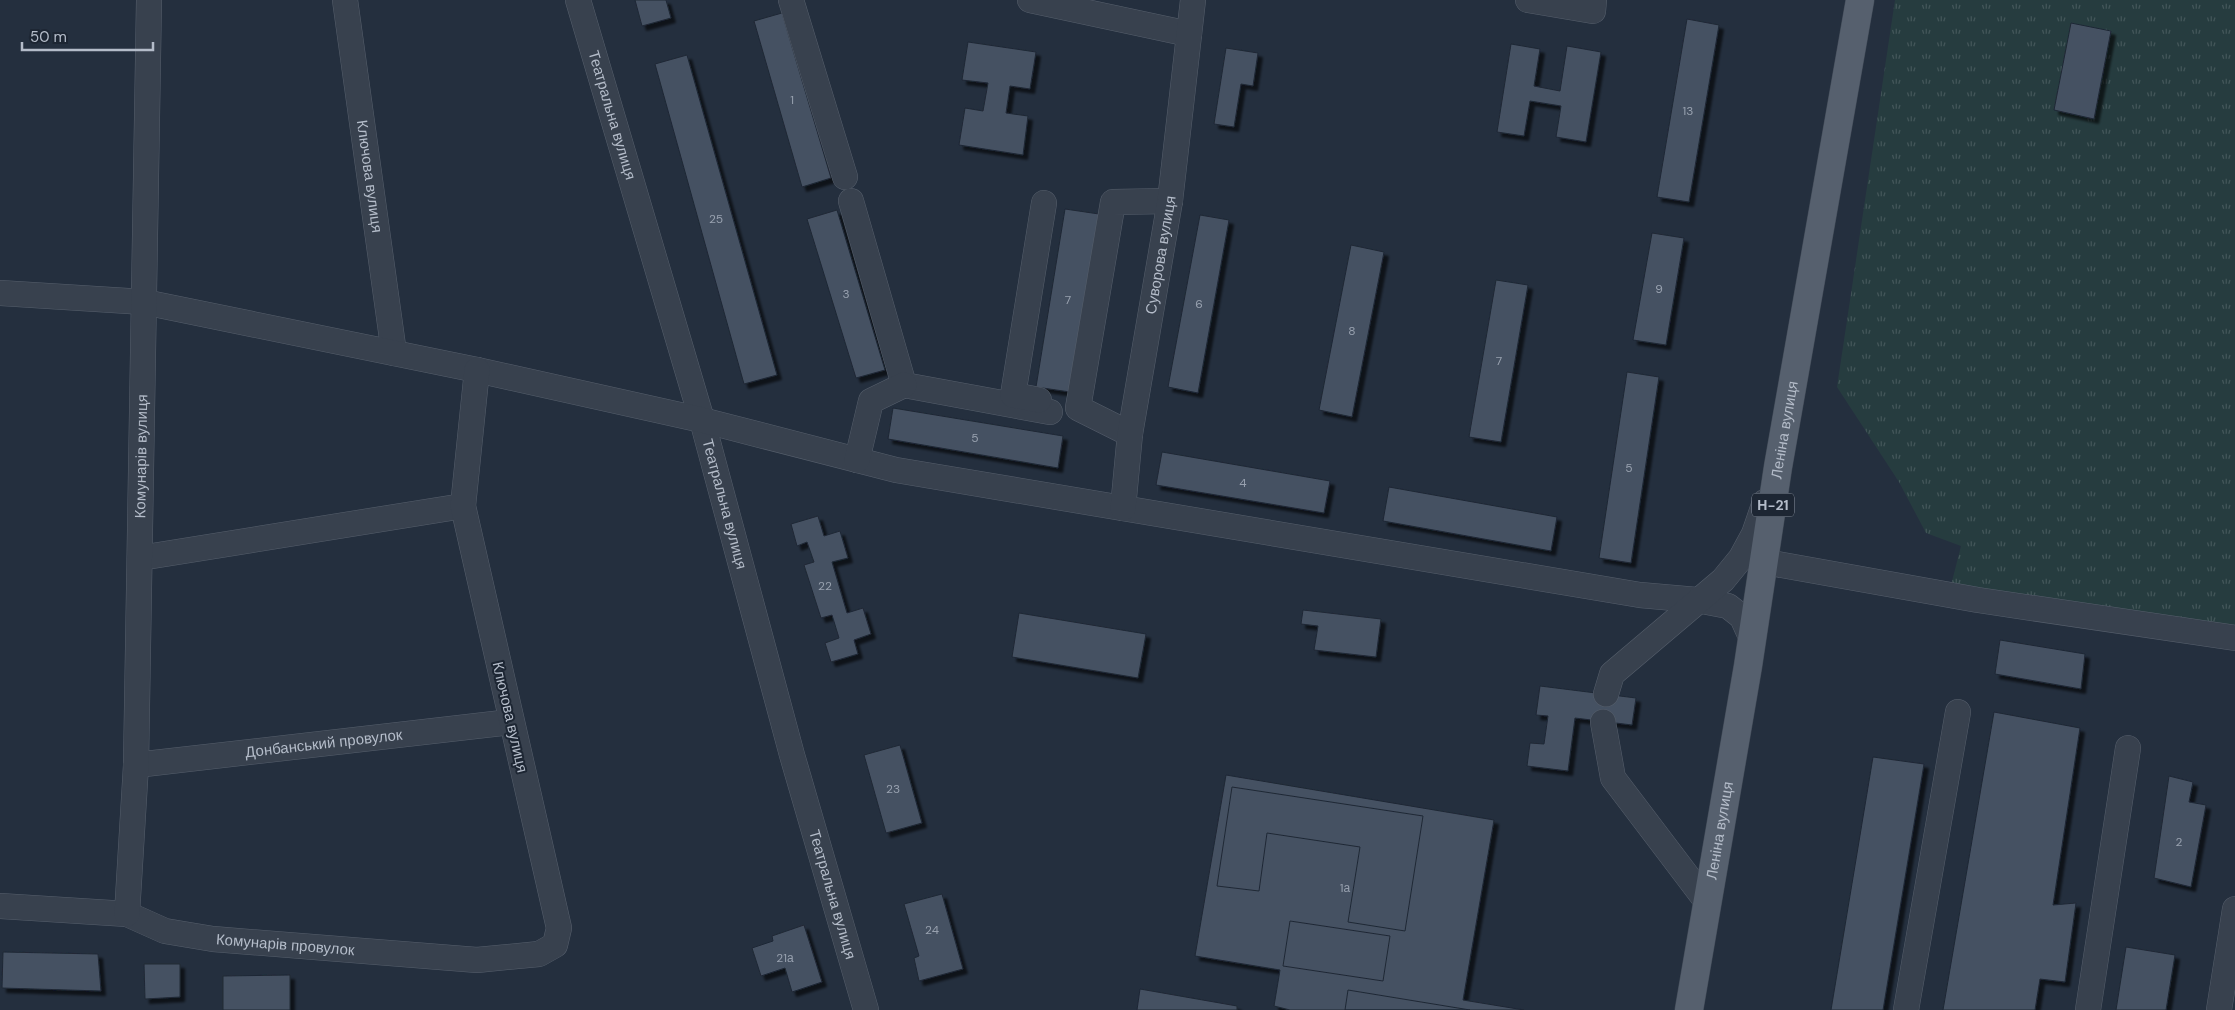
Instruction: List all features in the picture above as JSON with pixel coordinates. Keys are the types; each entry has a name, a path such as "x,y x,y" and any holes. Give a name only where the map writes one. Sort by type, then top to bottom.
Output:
{"main road":[{"name":"Леніна вулиця","path":"1689,1010 1765,562 1778,467 1860,0"}],"street":[{"name":"Комунарів вулиця","path":"127,914 136,765 149,0"},
{"name":"Ключова вулиця","path":"344,0 394,353"},
{"name":"Театральна вулиця","path":"578,0 702,420 792,755 866,1010"},
{"path":"791,0 845,177"},
{"path":"1030,0 1189,34"},
{"name":"Суворова вулиця","path":"1123,508 1130,434 1170,201 1193,0"},
{"path":"1528,0 1593,11 1594,0"},
{"path":"851,201 904,386"},
{"path":"1078,408 1113,202 1170,201"},
{"path":"1044,203 1012,395 1078,408 1130,434"},
{"path":"0,293 144,302 477,370 702,420 896,470 1640,595 1697,600 1728,606 1742,617 1752,639"},
{"name":"Ключова вулиця","path":"477,370 463,506 559,928"},
{"path":"857,460 871,401 904,386 1050,412"},
{"path":"1606,694 1612,674 1697,600 1723,580 1741,558 1754,534 1778,467"},
{"path":"140,558 463,506"},
{"path":"1765,562 1978,600 2235,638"},
{"path":"1906,1010 1958,712"},
{"name":"Донбанський провулок","path":"136,765 511,722"},
{"path":"1603,722 1613,778 1707,902"},
{"path":"2088,1010 2128,748"},
{"name":"Комунарів провулок","path":"0,906 127,914 165,930 213,939 477,960 539,954 555,945 559,928"},
{"path":"2219,1010 2235,909"}],"green space":[{"path":"1895,0 2235,0 2235,640 1948,597 1961,546 1926,533 1899,482 1837,387"}],"building":[{"path":"635,0 666,0 671,18 642,26"},
{"path":"782,13 831,178 802,187 754,21"},
{"path":"1687,19 1719,25 1689,202 1657,197"},
{"path":"2071,23 2111,31 2094,119 2054,110"},
{"path":"968,42 1036,52 1030,89 1010,86 1006,113 1028,116 1023,155 959,145 965,108 983,111 988,83 962,80"},
{"path":"1511,44 1540,49 1534,86 1560,91 1567,46 1601,52 1586,142 1556,137 1561,106 1530,101 1524,136 1497,132"},
{"path":"1226,48 1258,53 1253,86 1241,84 1234,127 1214,124"},
{"path":"687,55 777,375 744,384 655,64"},
{"path":"1065,209 1099,214 1070,392 1036,387"},
{"path":"837,210 885,370 856,378 807,219"},
{"path":"1200,215 1229,220 1198,393 1168,387"},
{"path":"1652,233 1684,238 1666,345 1633,340"},
{"path":"1351,245 1384,252 1352,417 1319,410"},
{"path":"1496,280 1528,285 1501,442 1469,437"},
{"path":"1627,372 1659,377 1631,563 1599,558"},
{"path":"893,408 1063,436 1058,468 888,439"},
{"path":"1162,452 1330,481 1324,513 1156,485"},
{"path":"1389,487 1557,517 1551,551 1383,521"},
{"path":"818,516 824,536 840,531 848,558 832,562 847,613 863,608 871,634 854,640 858,654 831,662 825,643 839,638 832,615 821,618 804,565 814,562 807,542 797,546 791,524"},
{"path":"1303,610 1381,619 1376,657 1314,650 1318,626 1301,624"},
{"path":"1019,613 1146,634 1138,678 1012,657"},
{"path":"2000,640 2085,654 2081,689 1995,674"},
{"path":"1540,686 1636,698 1632,725 1575,718 1568,771 1527,766 1530,743 1544,744 1548,716 1536,715"},
{"path":"1994,712 2080,728 2053,905 2076,903 2065,982 2040,979 2035,1010 1943,1010"},
{"path":"900,745 922,823 886,833 864,755"},
{"path":"1873,757 1924,764 1883,1010 1831,1010"},
{"path":"1226,775 1494,820 1463,1000 1524,1010 1290,1010 1274,1006 1280,970 1195,956"},
{"path":"2169,776 2193,782 2189,802 2206,805 2191,887 2154,878"},
{"path":"1232,787 1423,816 1405,931 1348,922 1360,847 1267,833 1259,891 1217,886"},
{"path":"942,894 963,969 919,981 914,958 919,956 904,904"},
{"path":"1290,921 1390,936 1383,981 1283,966"},
{"path":"804,925 822,982 792,992 785,968 761,976 752,948 773,941 772,936"},
{"path":"2126,947 2175,955 2166,1010 2116,1010"},
{"path":"3,952 98,954 101,991 2,988"},
{"path":"144,964 180,964 180,997 145,999"},
{"path":"290,975 290,1010 223,1010 223,976"},
{"path":"1140,989 1237,1006 1237,1010 1137,1010"},
{"path":"1348,990 1470,1010 1345,1010"}]}
